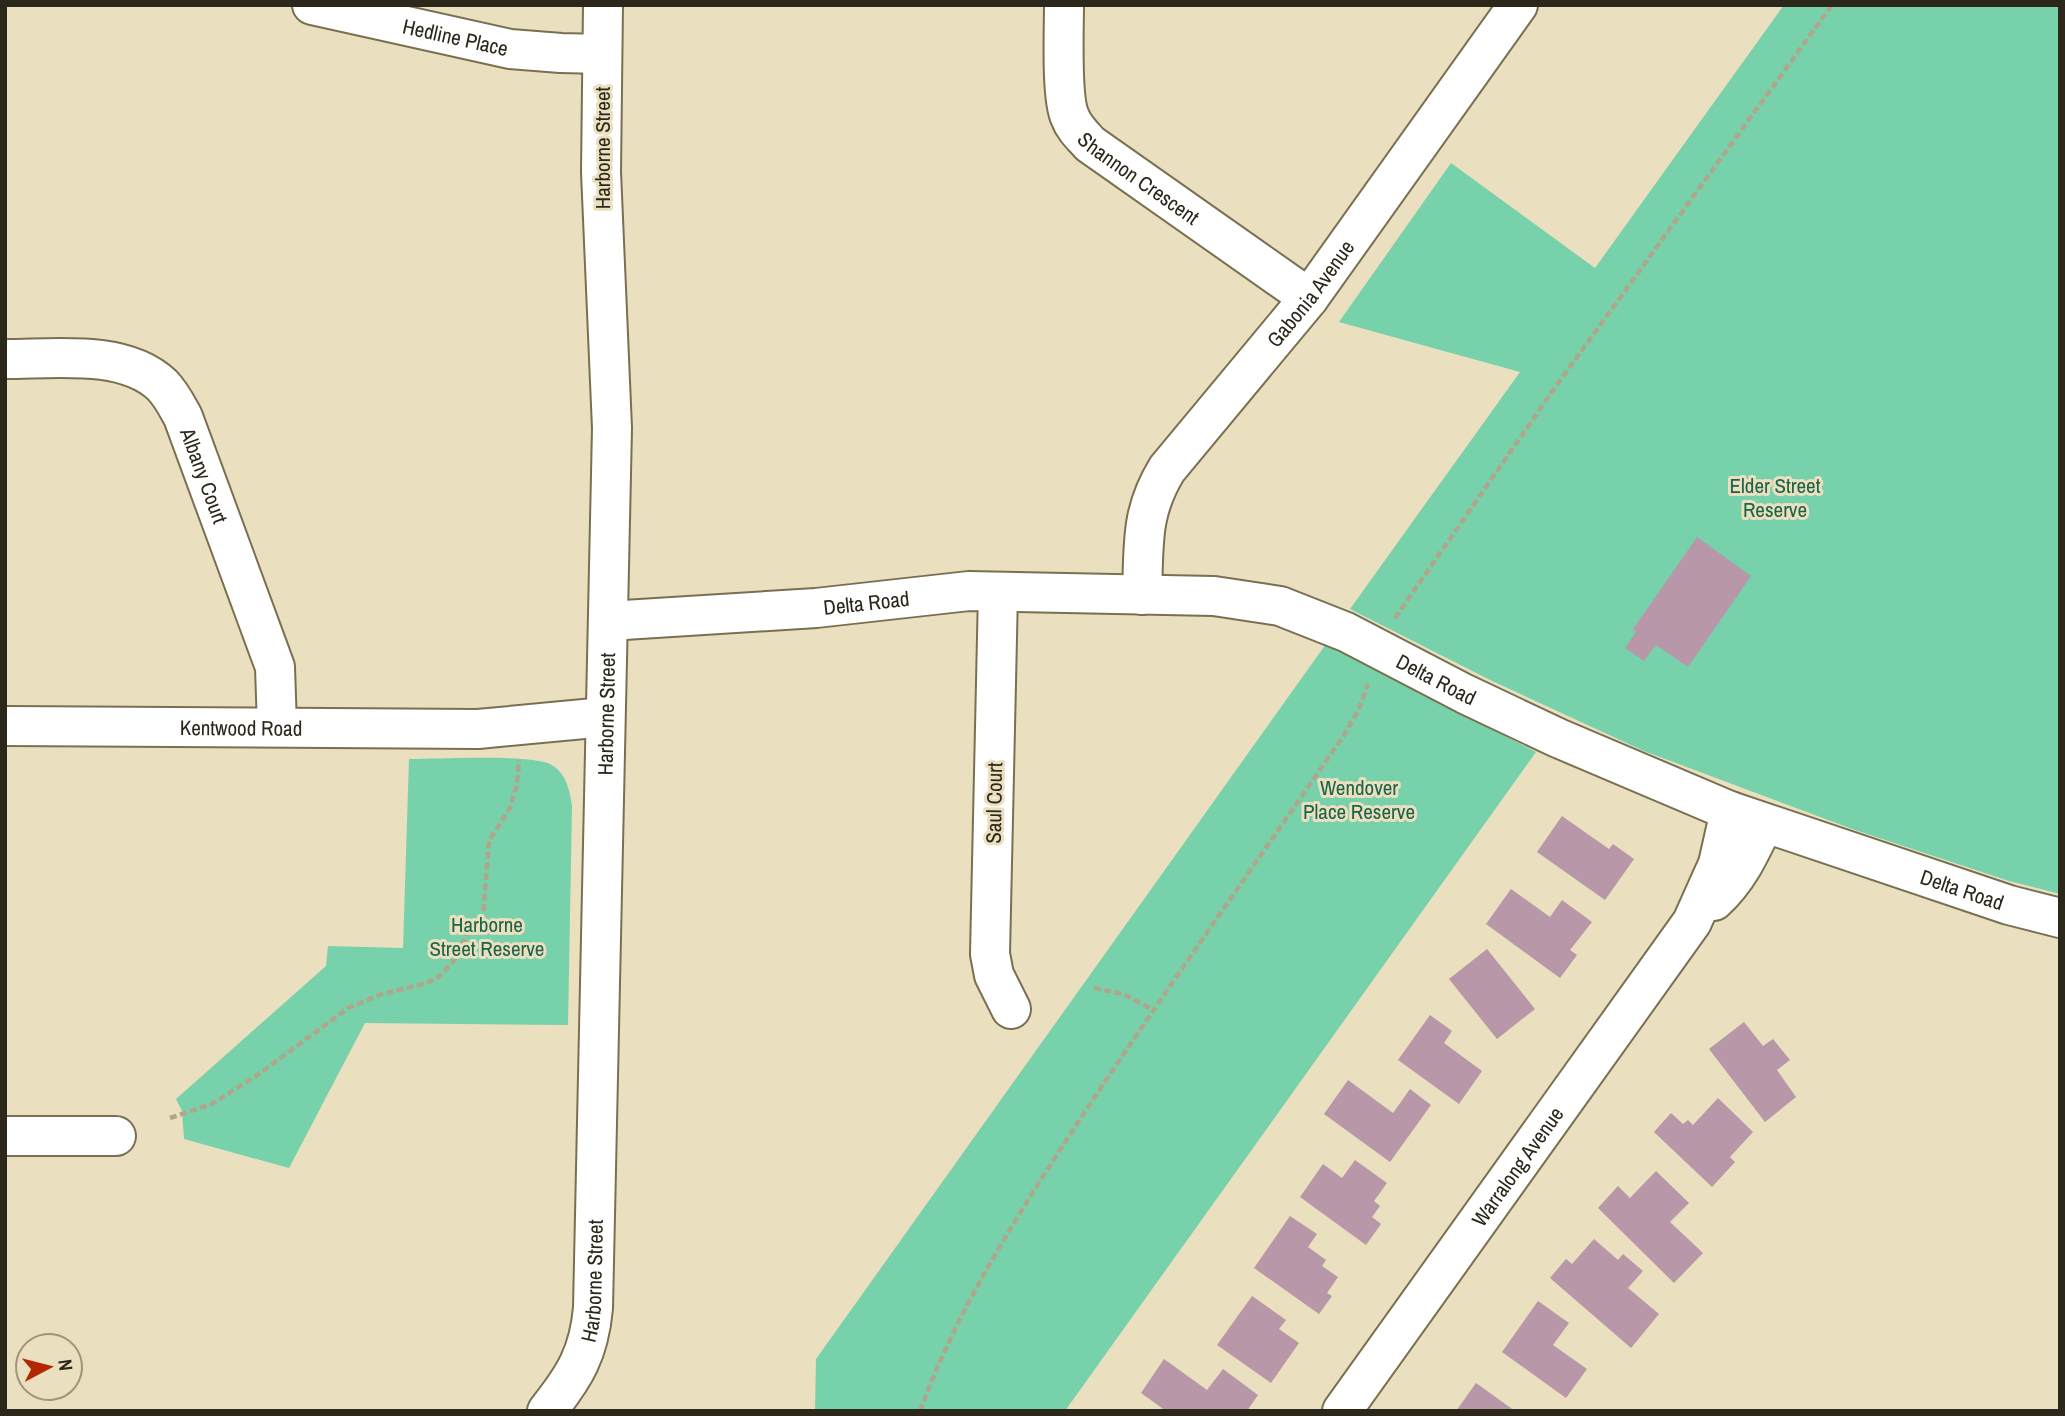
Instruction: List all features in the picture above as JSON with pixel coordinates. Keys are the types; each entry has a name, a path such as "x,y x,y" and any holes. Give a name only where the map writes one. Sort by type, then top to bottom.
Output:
{"street":[{"name":"Hedline Place","path":"312,5 510,49 602,54"},
{"name":"Harborne Street","path":"547,1411 583,1357 591,1334 593,1308 612,428 601,172 603,5"},
{"name":"Shannon Crescent","path":"1064,5 1065,88 1068,114 1075,128 1090,144 1309,298"},
{"name":"Gabonia Avenue","path":"1142,595 1143,542 1147,517 1154,490 1167,469 1309,298 1518,5"},
{"name":"Albany Court","path":"5,359 119,362 149,375 174,401 183,417 275,667 277,727"},
{"name":"Delta Road","path":"609,604 785,609 851,605 942,592 998,592 1214,596 1280,606 1316,618 1558,738 1747,817 2010,905 2060,918"},
{"name":"Saul Court","path":"998,592 990,954 993,975 1012,1009"},
{"name":"Kentwood Road","path":"5,726 605,732"},
{"name":"Warralong Avenue","path":"1342,1411 1692,922 1718,864 1747,817"},
{"path":"5,1136 116,1136"}],"path":[{"path":"920,1411 951,1337 1012,1228 1060,1150 1344,735 1363,698 1378,649 1403,603 1556,386 1832,5"},
{"path":"170,1118 212,1104 259,1074 348,1008 440,976 457,957 469,929 483,916 489,841 510,808 517,784 520,755"},
{"path":"1094,988 1123,994 1154,1010"}],"green space":[{"name":"Elder Street Reserve","path":"1784,5 2060,5 2060,894 2009,881 1855,830 1644,751 1490,680 1350,609 1520,372 1339,322 1451,163 1595,268"},
{"name":"Wendover Place Reserve","path":"1326,644 1536,752 1065,1411 815,1411 816,1359"},
{"name":"Harborne Street Reserve","path":"409,759 523,759 550,764 563,777 572,806 568,1025 365,1023 289,1168 184,1139 182,1111 176,1099 326,966 328,946 403,948"}],"building":[{"path":"1697,537 1751,576 1688,667 1656,645 1644,661 1625,648 1636,632 1633,629"},
{"path":"1562,816 1609,849 1613,844 1634,859 1605,900 1537,852"},
{"path":"1511,889 1550,917 1562,900 1592,922 1570,950 1577,955 1560,978 1486,924"},
{"path":"1487,949 1535,1009 1497,1039 1449,979"},
{"path":"1430,1015 1452,1031 1444,1043 1482,1071 1459,1104 1398,1060"},
{"path":"1744,1022 1763,1046 1773,1039 1790,1060 1777,1070 1796,1097 1765,1122 1709,1049"},
{"path":"1348,1080 1393,1113 1410,1089 1431,1105 1390,1162 1324,1114"},
{"path":"1718,1098 1753,1132 1730,1157 1735,1162 1712,1187 1654,1132 1671,1113 1683,1124 1688,1120 1693,1125"},
{"path":"1355,1160 1387,1183 1374,1201 1380,1206 1372,1217 1381,1224 1366,1245 1300,1197 1323,1164 1342,1178"},
{"path":"1656,1171 1689,1203 1670,1222 1703,1253 1674,1283 1598,1208 1618,1186 1630,1198"},
{"path":"1290,1216 1317,1234 1308,1247 1326,1260 1322,1266 1338,1277 1327,1293 1332,1296 1319,1314 1254,1268"},
{"path":"1594,1239 1618,1260 1623,1254 1643,1271 1628,1288 1659,1314 1631,1348 1550,1278 1566,1259 1572,1264"},
{"path":"1252,1296 1286,1320 1279,1329 1299,1343 1271,1383 1217,1345"},
{"path":"1538,1301 1569,1323 1553,1345 1587,1369 1566,1398 1502,1352"},
{"path":"1164,1359 1207,1390 1223,1369 1258,1395 1247,1411 1166,1411 1141,1393"},
{"path":"1476,1383 1515,1411 1456,1411"}]}
